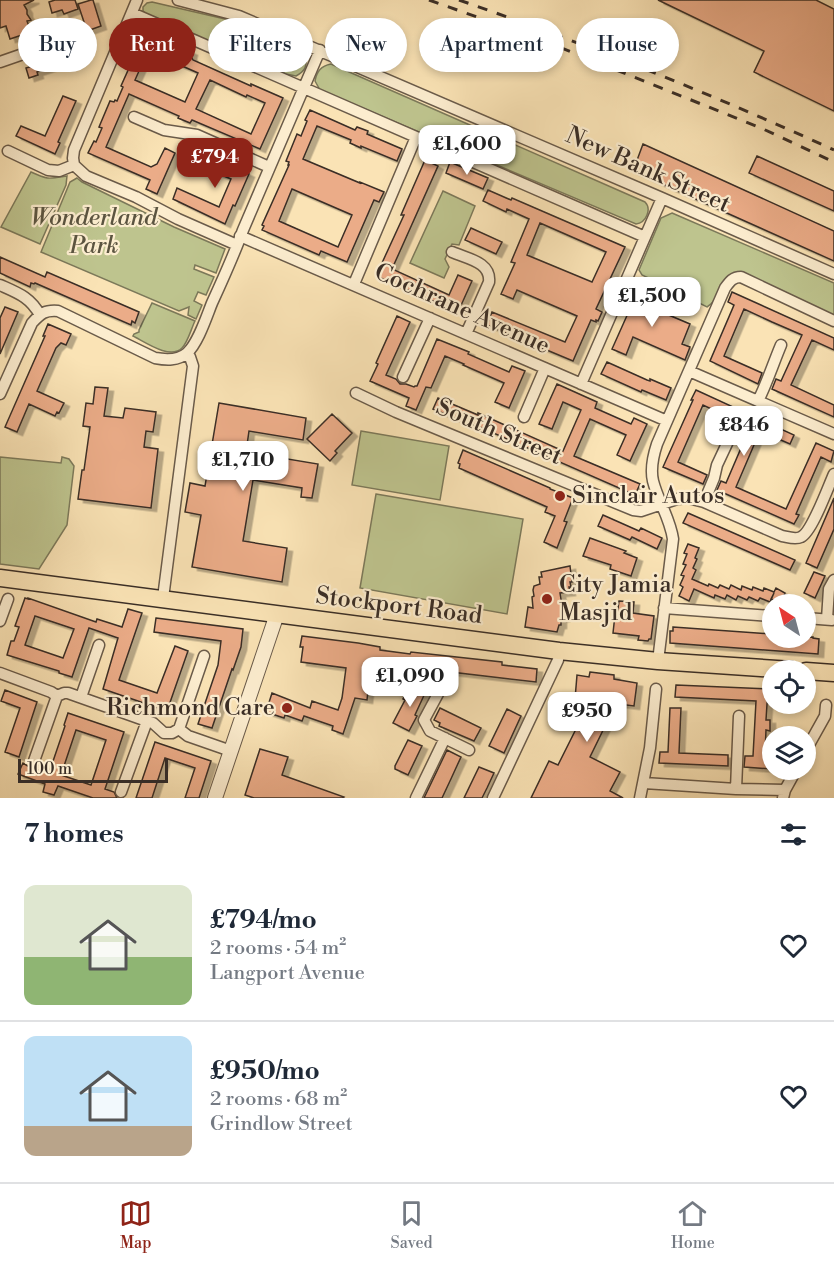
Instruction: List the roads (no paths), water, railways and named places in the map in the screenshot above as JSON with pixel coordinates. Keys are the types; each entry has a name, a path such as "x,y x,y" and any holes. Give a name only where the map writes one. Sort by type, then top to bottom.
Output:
{"highway":[{"name":"Stockport Road","path":"0,578 559,651 762,668"},
{"path":"816,672 834,674"}],"street":[{"path":"8,151 48,170 59,171 74,165 74,150 136,0"},
{"name":"New Bank Street","path":"178,0 239,16 834,274"},
{"path":"132,13 645,237"},
{"path":"0,394 32,323 49,310 58,311 155,358 178,358 187,353 204,323 320,50"},
{"path":"0,62 18,56"},
{"path":"134,117 164,130 197,135 269,167"},
{"path":"354,284 417,137"},
{"name":"Cochrane Avenue","path":"74,165 86,176 136,197 178,219 354,284 667,421"},
{"path":"581,384 662,198"},
{"path":"452,252 482,265 490,275 466,334"},
{"path":"658,661 673,539 672,530 653,480 653,457 725,288 730,280 741,277 834,321"},
{"path":"0,285 27,298 34,304 40,315"},
{"path":"403,377 430,318"},
{"path":"758,401 781,345"},
{"path":"163,598 194,366 187,353"},
{"path":"524,417 545,368"},
{"path":"689,371 834,434"},
{"name":"South Street","path":"356,393 623,507 641,511 688,498 704,502"},
{"path":"732,433 717,465 704,502 782,536 802,537 811,526 834,474"},
{"path":"816,619 831,620 829,589 834,580"},
{"path":"0,621 8,599"},
{"path":"664,608 762,615"},
{"path":"216,798 277,614"},
{"path":"81,697 99,645"},
{"path":"493,798 557,663 559,651"},
{"path":"34,761 57,696 64,693 153,723 164,733 172,733 179,729 204,656"},
{"path":"0,673 57,696"},
{"path":"640,798 650,748 656,689"},
{"path":"439,692 424,720 430,731 469,750"},
{"path":"816,732 825,716 825,705"},
{"path":"736,789 739,716"},
{"path":"121,792 147,721"},
{"path":"179,729 188,736 231,751"},
{"path":"416,798 445,738"},
{"path":"644,783 784,794 791,780"}],"railway":[{"path":"429,0 539,39 761,128 834,162"},
{"path":"459,0 648,70 834,150"}],"place":[{"name":"Sinclair Autos","path":"560,496"},
{"name":"City Jamia Masjid","path":"547,599"},
{"name":"Richmond Care","path":"287,708"}],"park label":[{"name":"Wonderland Park","path":"94,232"}]}
